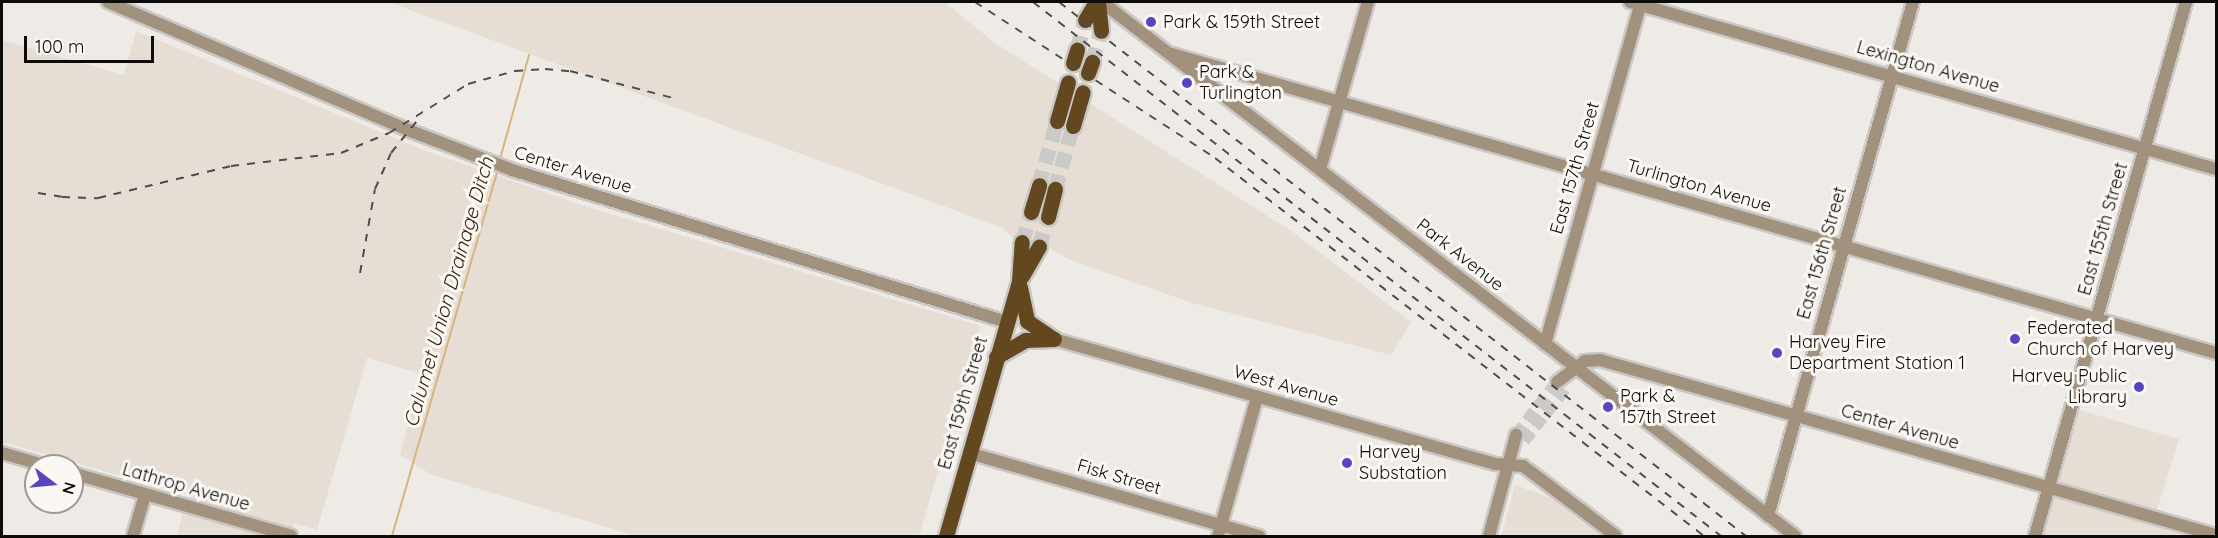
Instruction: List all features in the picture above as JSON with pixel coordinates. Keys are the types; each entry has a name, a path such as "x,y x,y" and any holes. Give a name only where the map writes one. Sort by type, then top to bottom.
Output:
{"main road":[{"path":"1086,20 1099,2"},
{"path":"1099,2 1101,30"},
{"path":"1057,121 1068,83"},
{"path":"1073,126 1083,92"},
{"path":"1031,212 1039,185"},
{"path":"1048,217 1055,189"},
{"name":"East 159th Street","path":"946,537 1019,281 1022,242"},
{"name":"East 159th Street","path":"1019,281 1039,247"},
{"path":"1019,281 1027,321 1054,339"},
{"path":"996,357 1025,340 1054,339"}],"street":[{"name":"Center Avenue","path":"108,2 512,170 1007,322"},
{"name":"Park Avenue","path":"1099,2 1172,54 1795,537"},
{"path":"1320,169 1368,2"},
{"name":"Lexington Avenue","path":"1637,2 2217,169"},
{"name":"East 157th Street","path":"1545,344 1637,2"},
{"name":"East 156th Street","path":"1768,516 1913,2"},
{"name":"East 155th Street","path":"2035,537 2186,2"},
{"name":"Turlington Avenue","path":"1172,54 2217,353"},
{"name":"West Avenue","path":"1054,339 1495,464 1523,466 1616,537"},
{"name":"Center Avenue","path":"1576,368 1585,361 1600,360 2217,535"},
{"path":"1561,386 1576,368"},
{"path":"1220,531 1257,397"},
{"path":"1489,537 1520,438"},
{"path":"2,453 24,460"},
{"name":"Fisk Street","path":"969,453 1220,531 1259,537"},
{"name":"Lathrop Avenue","path":"84,477 291,537"},
{"path":"134,537 145,495"}],"shaded area":[{"path":"388,2 945,2 995,43 1293,232 1411,322 1391,355 1192,303 1070,260 1051,249 1012,237 1003,228"},
{"path":"136,31 426,151 575,203 981,326 919,536 636,536 432,475 400,455 422,374 367,358 317,530 294,523 290,536 177,536 188,495 84,465 84,454 44,454 2,442 2,40 124,75"},
{"path":"2076,409 2179,439 2152,526 2186,536 2042,536"},
{"path":"1515,485 1550,498 1600,536 1501,536"}],"waterway":[{"name":"Calumet Union Drainage Ditch","path":"500,159 529,55"},
{"name":"Calumet Union Drainage Ditch","path":"392,536 498,168"}],"tunnel":[{"path":"1077,50 1085,20"},
{"path":"1092,62 1101,31"},
{"path":"1039,185 1057,121"},
{"path":"1055,189 1073,126"},
{"path":"1022,242 1031,212"},
{"path":"1039,247 1048,217"},
{"path":"1516,435 1557,382"},
{"path":"1524,441 1565,389"}],"railway":[{"path":"975,2 1215,158 1704,536"},
{"path":"1033,2 1721,536"},
{"path":"1059,2 1746,536"},
{"path":"38,193 62,197 98,198 231,166 341,153 389,133 468,84 515,71 545,69 570,71 673,98"},
{"path":"360,273 375,189 391,153 416,122"}],"place":[{"name":"Park & 159th Street","path":"1151,22"},
{"name":"Park & Turlington","path":"1187,83"},
{"name":"Federated Church of Harvey","path":"2015,339"},
{"name":"Harvey Fire Department Station 1","path":"1777,353"},
{"name":"Harvey Public Library","path":"2139,387"},
{"name":"Park & 157th Street","path":"1608,407"},
{"name":"Harvey Substation","path":"1347,463"}]}
